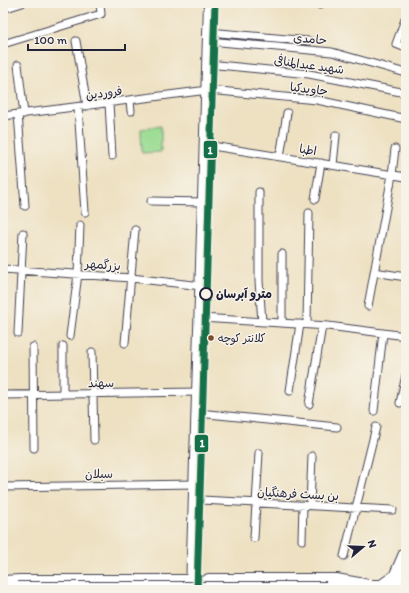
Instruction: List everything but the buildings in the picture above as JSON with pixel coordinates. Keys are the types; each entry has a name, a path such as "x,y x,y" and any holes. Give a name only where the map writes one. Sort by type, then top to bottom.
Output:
{"highway":[{"path":"382,587 396,577 406,554"},
{"path":"209,590 209,581 238,586 336,581 364,586 406,587"},
{"path":"3,583 20,582 117,586 192,586"},
{"path":"3,587 18,589 326,589 364,586"}],"main road":[{"path":"192,586 198,499 196,484 200,414 199,392 210,3"}],"street":[{"path":"3,9 22,3"},
{"path":"4,42 101,14 100,3"},
{"path":"406,17 396,44 406,48"},
{"path":"209,36 309,41"},
{"name":"حامدی","path":"209,36 332,52 406,73"},
{"path":"76,40 87,106"},
{"name":"شهید عبدالمنافی","path":"208,64 309,74 406,93"},
{"path":"18,65 25,206"},
{"name":"فروردین","path":"3,116 208,90"},
{"name":"جاویدکیا","path":"208,90 317,100 406,119"},
{"path":"130,101 131,111"},
{"path":"109,103 112,156"},
{"path":"78,107 85,212"},
{"path":"280,157 287,113"},
{"path":"333,165 336,135"},
{"name":"اطبا","path":"206,145 406,177"},
{"path":"368,306 392,175 395,149"},
{"path":"315,199 321,163"},
{"path":"259,192 259,281 262,322"},
{"path":"151,201 204,202"},
{"path":"290,391 304,324 309,213"},
{"path":"70,336 78,274 80,224"},
{"path":"125,343 135,230"},
{"path":"18,333 23,233"},
{"path":"282,254 282,323"},
{"name":"بزرگمهر","path":"3,269 131,278 202,286"},
{"path":"374,272 406,277"},
{"path":"201,318 304,324 406,336"},
{"path":"309,404 322,326"},
{"path":"374,412 383,333"},
{"path":"63,394 64,346"},
{"path":"33,347 34,448"},
{"path":"92,352 94,440"},
{"path":"400,403 406,375"},
{"name":"سهند","path":"3,395 199,392"},
{"path":"200,414 337,428"},
{"path":"344,556 376,427"},
{"path":"254,538 259,453"},
{"path":"302,540 312,456"},
{"name":"سبلان","path":"3,487 196,484"},
{"name":"بن بست فرهنگیان","path":"198,499 393,510"}],"green space":[{"path":"161,126 161,152 142,153 141,129"}],"transit line":[{"name":"1","path":"197,590 215,3"}],"place":[{"name":"مترو آبرسان","path":"206,294"},
{"name":"کلانتر کوچه","path":"211,338"}]}
